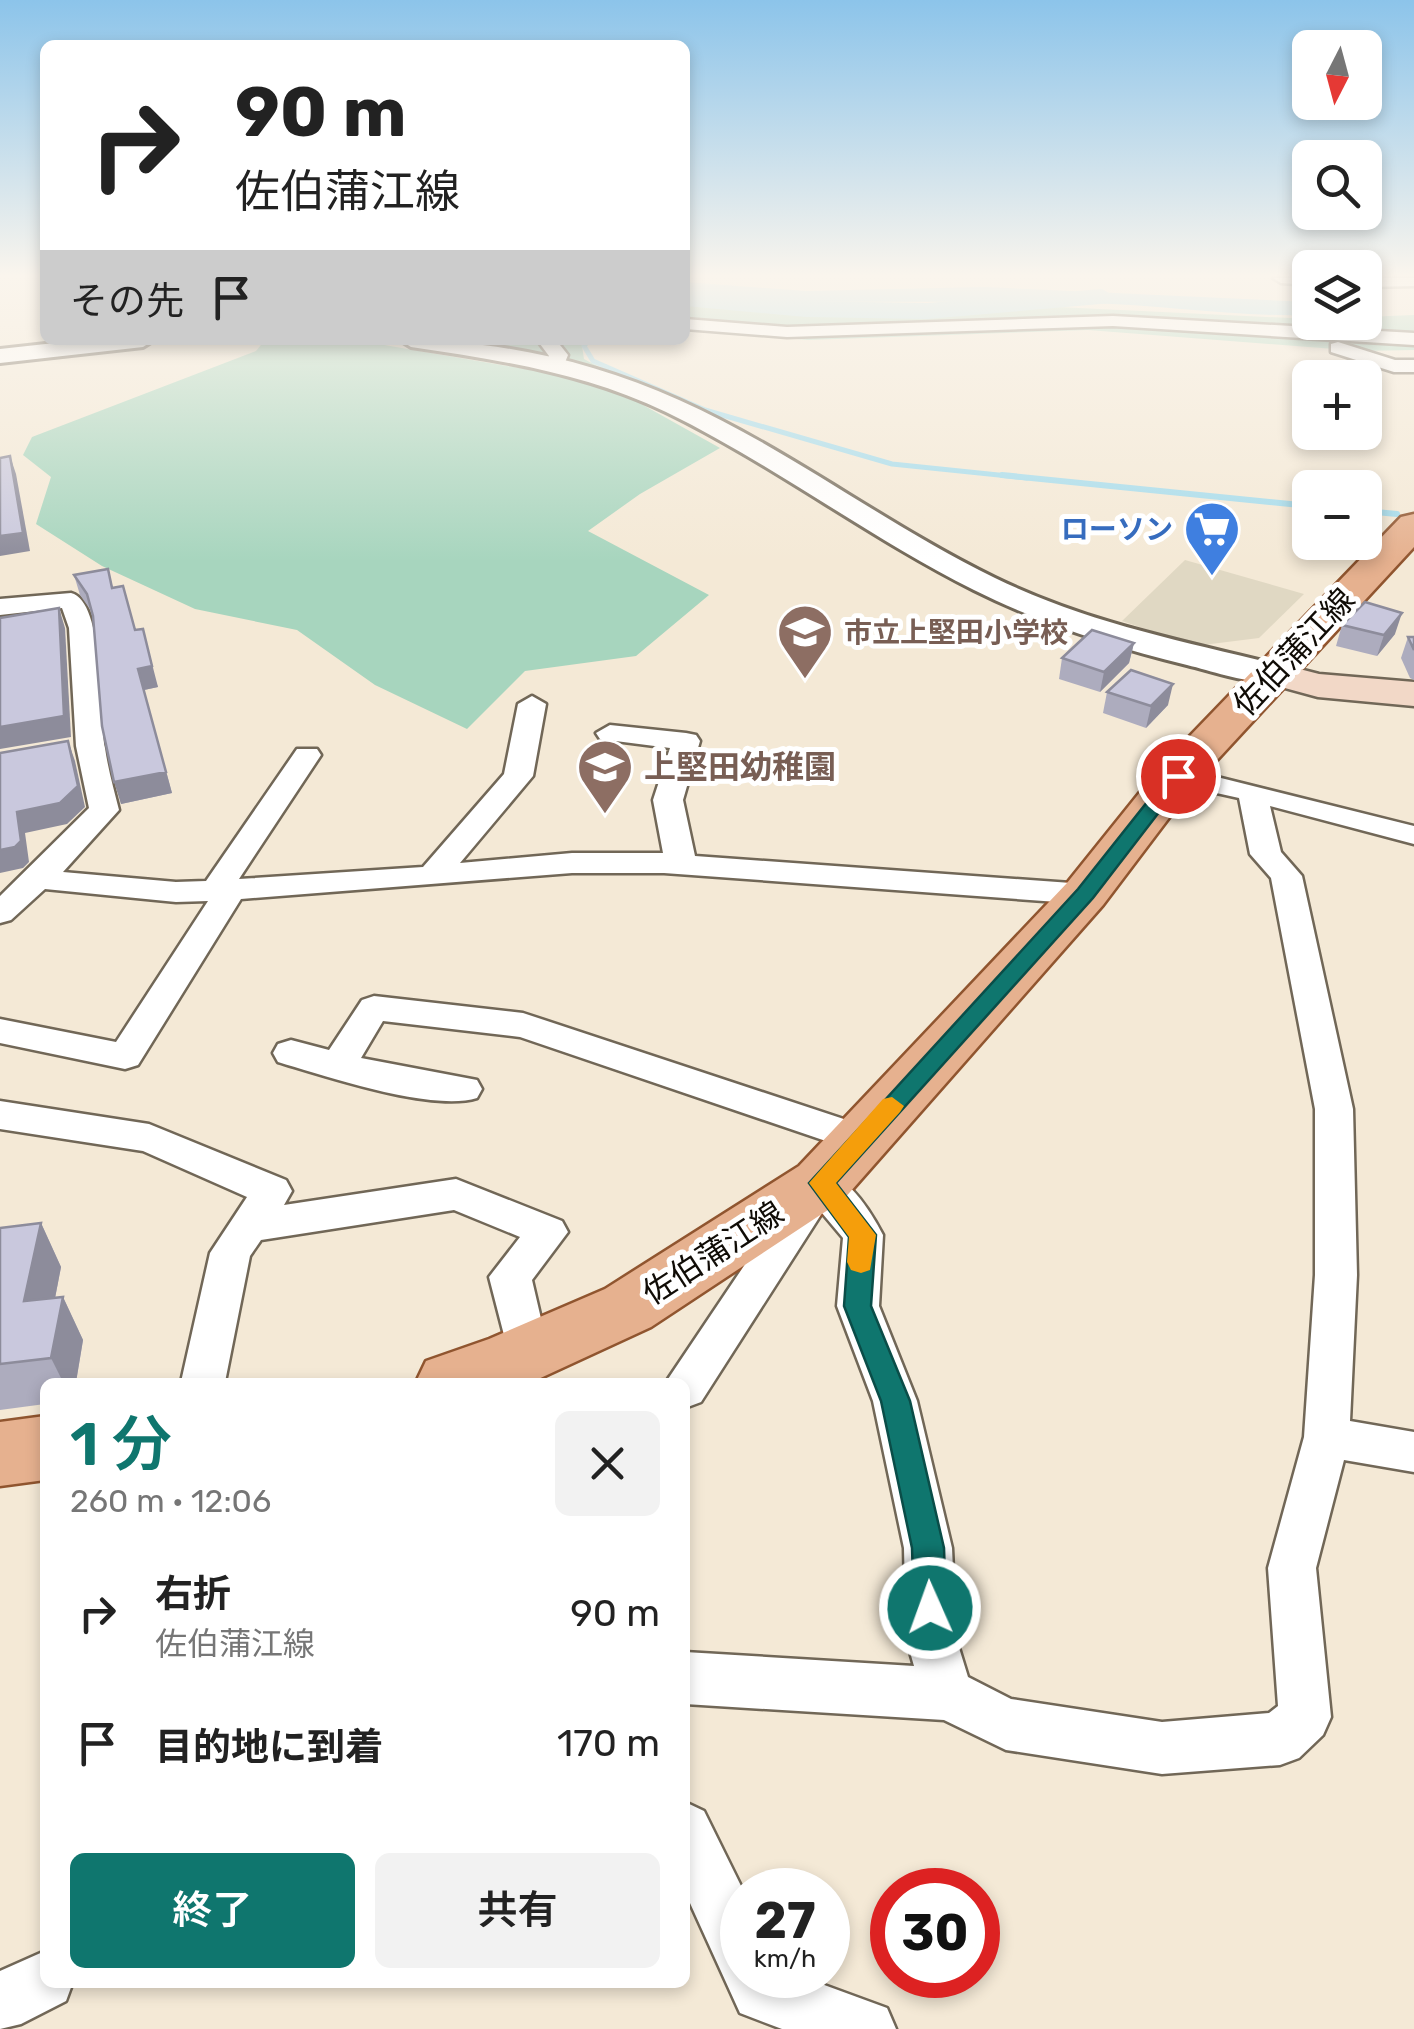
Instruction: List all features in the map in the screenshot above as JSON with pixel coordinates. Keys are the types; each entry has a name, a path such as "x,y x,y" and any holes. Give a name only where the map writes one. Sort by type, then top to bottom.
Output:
{"main road":[{"name":"佐伯蒲江線","path":"461,1378 527,1354 628,1308 821,1183 1086,894 1178,776 1414,525"},
{"path":"1272,673 1318,685 1414,694"},
{"path":"0,1454 40,1449"}],"street":[{"path":"596,373 681,411 911,544 1018,600 1148,645 1272,673"},
{"path":"0,607 72,600 82,628 90,746 104,810 38,880 0,912"},
{"path":"432,876 518,776 532,704"},
{"path":"610,733 686,741 668,800 681,864"},
{"path":"54,753 90,746"},
{"path":"0,1031 125,1056 307,755"},
{"path":"1178,776 1414,835"},
{"path":"690,1678 948,1694 1006,1724 1162,1748 1280,1739 1305,1717 1292,1568 1327,1437 1336,1275 1334,1109 1286,876 1266,854 1252,792"},
{"path":"38,880 176,892 572,863 681,864 1086,894"},
{"path":"338,1064 374,1008 524,1025 862,1139"},
{"path":"290,1054 409,1083 464,1089"},
{"path":"0,1114 148,1138 272,1191 230,1254 204,1378"},
{"path":"690,1382 821,1183 863,1235 858,1306 895,1401 928,1548 931,1638 948,1694"},
{"path":"249,1226 456,1194 548,1232 510,1278 527,1354"},
{"path":"1327,1437 1414,1452"},
{"path":"690,1841 720,1905"},
{"path":"0,2003 40,1983"},
{"path":"778,1998 866,2029"}],"shaded area":[{"path":"1185,560 1304,594 1259,638 1195,646 1122,621"}],"green space":[{"path":"200,373 546,373 618,391 720,448 640,494 588,531 709,595 636,656 525,671 467,729 375,685 297,630 195,609 102,566 36,524 51,477 23,455 32,437"},
{"path":"592,373 610,373 629,383"}],"building":[{"path":"10,456 23,533 0,536 0,458"},
{"path":"108,569 112,588 123,586 135,630 143,629 152,666 138,669 166,772 114,782 102,726 93,616 87,594 74,575"},
{"path":"1365,602 1402,613 1384,635 1342,625"},
{"path":"59,608 64,716 0,727 0,618"},
{"path":"1092,630 1134,643 1104,672 1062,658"},
{"path":"1131,670 1173,684 1151,706 1107,692"},
{"path":"68,741 78,786 60,803 17,812 21,841 15,847 0,850 0,753"},
{"path":"41,1223 24,1301 63,1297 51,1358 0,1364 0,1228"}],"waterway":[{"path":"620,373 705,410 892,464 1027,478"},
{"path":"1002,475 1292,504"},
{"path":"1382,513 1397,514"}],"slow traffic":[{"path":"861,1262 863,1235 821,1183 892,1106"}],"place":[{"name":"ローソン","path":"1212,578"},
{"name":"市立上堅田小学校","path":"805,681"},
{"name":"上堅田幼稚園","path":"605,816"}],"route":[{"path":"930,1608 928,1548 895,1401 858,1306 863,1235 821,1183 1086,894 1178,776"}]}
